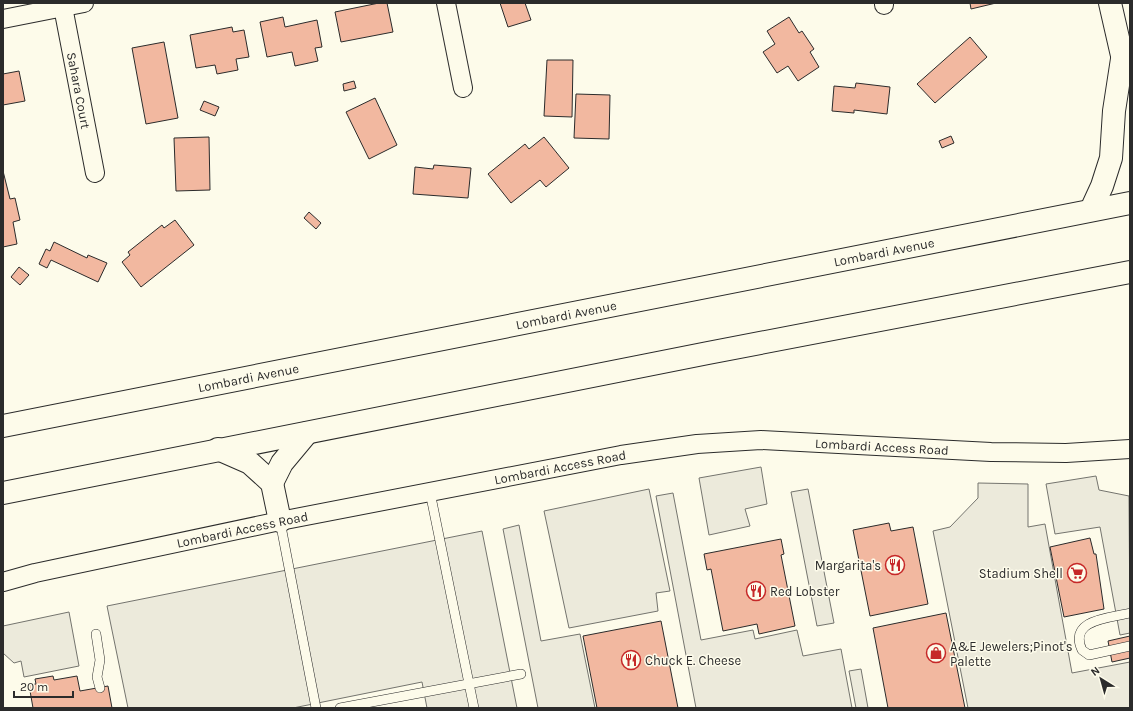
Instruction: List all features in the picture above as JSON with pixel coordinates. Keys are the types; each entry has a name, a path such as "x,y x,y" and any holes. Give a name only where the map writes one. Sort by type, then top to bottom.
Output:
{"main road":[{"path":"1110,3 1130,90"},
{"path":"1091,210 1102,186 1111,158 1114,110 1122,58"},
{"name":"Lombardi Avenue","path":"3,426 1130,203"},
{"path":"3,492 708,353 1130,272"},
{"path":"272,483 282,463 307,433"},
{"path":"218,449 250,463 272,483 280,521"}],"street":[{"path":"3,19 84,3"},
{"path":"446,3 463,88"},
{"name":"Sahara Court","path":"63,7 95,173"},
{"name":"Lombardi Access Road","path":"3,582 35,573 280,521 621,455 680,446 731,441 761,440 827,442 960,451 1024,453 1066,453 1129,449"}],"lane":[{"path":"430,492 474,708"},
{"path":"280,521 316,708"},
{"path":"1130,613 1088,623 1082,630 1080,641 1082,650 1089,655 1130,646"},
{"path":"96,634 100,660 97,677 100,688"},
{"path":"340,708 521,674"}],"shaded area":[{"path":"761,467 767,504 745,509 750,526 709,535 699,478"},
{"path":"1096,476 1099,490 1129,496 1130,633 1120,635 1100,527 1055,534 1046,484"},
{"path":"978,483 1028,484 1028,527 1045,524 1072,673 1130,662 1130,708 968,708 933,531 950,527 978,498"},
{"path":"649,489 670,591 656,593 658,611 569,628 544,511"},
{"path":"808,489 834,623 817,626 791,492"},
{"path":"673,493 701,640 753,630 755,639 797,630 803,656 841,649 852,708 696,708 656,496"},
{"path":"519,525 541,641 580,634 595,708 538,708 503,529"},
{"path":"482,531 517,708 427,708 422,682 293,708 128,708 107,606"},
{"path":"69,612 79,666 24,677 21,661 14,663 3,653 3,626"},
{"path":"861,669 868,708 856,708 849,671"}],"building":[{"path":"379,3 387,3 393,32 341,42 335,12"},
{"path":"500,3 525,3 531,20 508,27"},
{"path":"970,3 996,3 971,9"},
{"path":"283,17 285,27 317,20 322,47 315,48 318,61 295,66 292,52 267,57 260,22"},
{"path":"789,17 799,33 802,31 814,49 810,52 819,67 798,81 788,66 777,73 763,52 775,44 767,31"},
{"path":"232,27 233,32 244,30 249,57 236,59 238,70 217,74 215,65 196,68 190,35"},
{"path":"970,37 987,57 935,103 917,84"},
{"path":"164,42 178,118 146,124 132,48"},
{"path":"547,60 573,60 572,117 544,116"},
{"path":"19,71 25,101 3,105 3,74"},
{"path":"354,81 356,88 344,91 343,84"},
{"path":"856,83 890,87 887,114 854,110 854,113 832,111 834,86 855,88"},
{"path":"576,94 610,95 609,139 574,138"},
{"path":"375,98 397,145 369,159 346,112"},
{"path":"204,101 219,107 215,116 200,110"},
{"path":"951,136 954,143 942,148 939,141"},
{"path":"209,137 210,190 176,191 174,138"},
{"path":"544,137 569,168 546,187 540,180 511,203 488,174 525,144 529,149"},
{"path":"434,165 471,168 468,198 413,194 415,167 433,169"},
{"path":"3,171 10,199 15,198 20,220 13,222 17,244 3,247"},
{"path":"309,212 321,223 316,229 304,218"},
{"path":"175,220 194,245 141,287 122,262 130,255 128,252 162,225 164,228"},
{"path":"54,242 87,258 88,255 107,263 98,282 51,260 47,268 39,264 46,249 50,251"},
{"path":"19,267 29,275 20,285 11,277"},
{"path":"889,523 891,531 913,527 928,604 870,616 853,530"},
{"name":"Stadium Shell","path":"1090,538 1094,554 1096,554 1104,609 1064,617 1050,547"},
{"path":"781,539 784,554 781,555 795,626 759,634 757,624 723,631 711,569 707,570 704,554"},
{"path":"946,613 965,708 888,708 873,628"},
{"path":"661,621 678,708 597,708 583,636"},
{"path":"1130,636 1130,658 1112,662 1108,641"},
{"path":"53,676 54,680 77,676 80,691 108,686 112,708 33,708 29,685 36,684 35,679"}],"place":[{"name":"Margarita's","path":"895,565"},
{"name":"Stadium Shell","path":"1077,573"},
{"name":"Red Lobster","path":"756,591"},
{"name":"A&E Jewelers;Pinot's Palette","path":"936,653"},
{"name":"Chuck E. Cheese","path":"631,660"}]}
